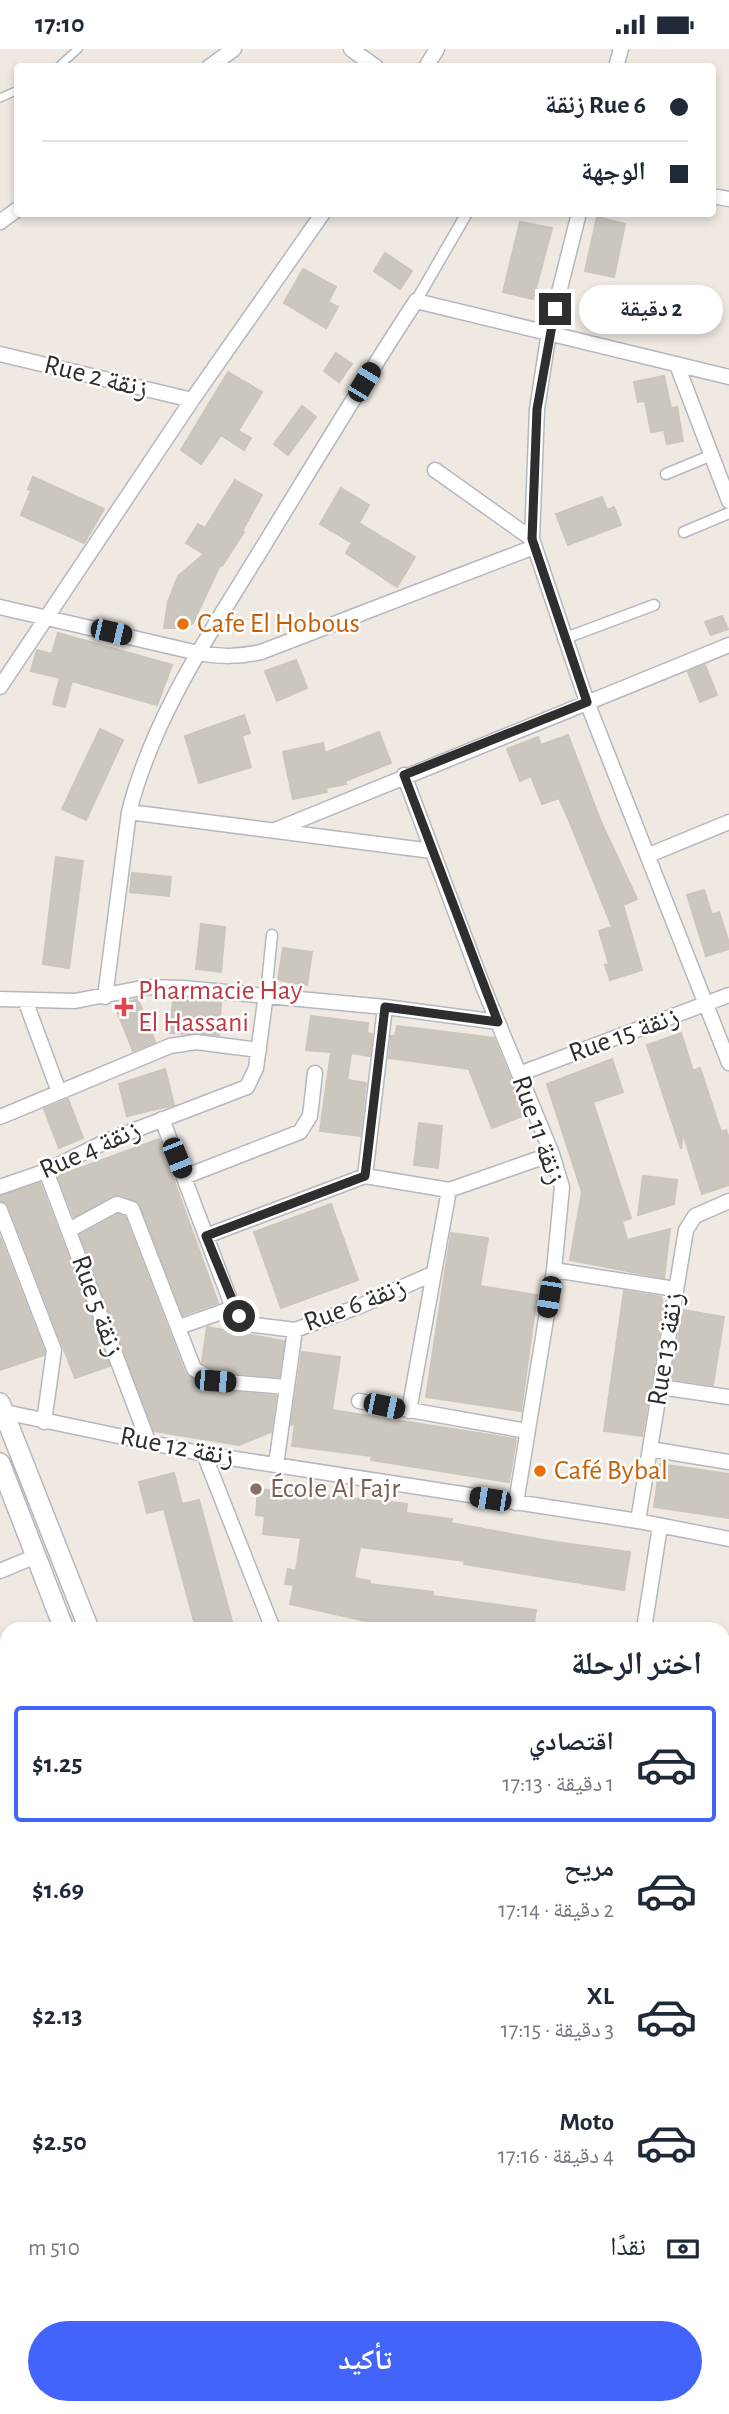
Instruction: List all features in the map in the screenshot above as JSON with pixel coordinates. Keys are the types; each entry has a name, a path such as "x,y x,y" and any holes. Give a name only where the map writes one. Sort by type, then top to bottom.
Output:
{"main road":[{"path":"1,1409 86,1622"},
{"path":"0,1462 61,1622"}],"street":[{"path":"215,63 234,49"},
{"path":"351,49 370,63"},
{"path":"0,687 192,400 320,217"},
{"path":"105,997 129,812 136,782 155,738 198,653 416,301 465,217"},
{"path":"578,217 548,333 537,409 533,543 563,639 729,1063"},
{"path":"416,301 729,377"},
{"name":"Rue 2 زنقة","path":"0,354 192,400"},
{"path":"677,365 729,499"},
{"path":"666,474 712,455"},
{"path":"435,470 533,543"},
{"path":"684,532 729,513"},
{"path":"0,607 222,658 261,652 533,543"},
{"path":"563,639 654,605"},
{"path":"275,830 404,775 729,645"},
{"name":"Rue 11 زنقة","path":"404,775 498,1022 552,1154 562,1187 554,1270 516,1503"},
{"path":"129,812 432,851"},
{"path":"649,855 729,822"},
{"path":"265,994 272,935"},
{"path":"0,999 75,1001 147,987 265,994 498,1022"},
{"name":"Rue 4 زنقة","path":"0,1187 46,1171 162,1119 247,1087 253,1079 260,1050 265,994"},
{"name":"Rue 15 زنقة","path":"519,1074 729,995"},
{"path":"25,1000 59,1092"},
{"path":"365,1176 385,1007"},
{"path":"0,1117 183,1043 260,1050"},
{"path":"184,1177 300,1132 310,1116 315,1073"},
{"path":"162,1119 233,1308 179,1327"},
{"path":"206,1236 365,1176 449,1190 552,1154"},
{"name":"Rue 5 زنقة","path":"46,1171 148,1441"},
{"path":"409,1411 449,1190"},
{"name":"Rue 13 زنقة","path":"638,1521 675,1289 689,1222 695,1216 729,1201"},
{"path":"69,1230 117,1204 132,1209 194,1369 203,1377 215,1381 286,1387"},
{"path":"0,1210 54,1350 44,1422"},
{"path":"554,1270 675,1289"},
{"name":"Rue 6 زنقة","path":"233,1308 239,1316 254,1325 295,1330 360,1306 432,1274"},
{"path":"276,1465 295,1330"},
{"path":"660,1387 729,1397"},
{"path":"359,1401 527,1431"},
{"name":"Rue 12 زنقة","path":"1,1409 44,1422 204,1454 638,1521 729,1539"},
{"path":"650,1449 729,1462"},
{"path":"204,1454 270,1622"},
{"path":"645,1622 660,1525"},
{"path":"0,1571 36,1556"}],"lane":[{"path":"62,63 78,49"}],"building":[{"path":"597,217 625,224 614,277 585,271"},
{"path":"520,222 552,228 533,299 503,292"},
{"path":"385,253 412,271 400,289 374,271"},
{"path":"303,269 336,287 328,302 338,307 326,328 284,303"},
{"path":"336,353 352,364 339,382 324,371"},
{"path":"228,372 262,392 238,431 251,438 244,450 221,435 201,464 181,450"},
{"path":"664,376 671,408 677,407 683,441 667,444 664,430 651,432 645,401 638,402 634,382"},
{"path":"302,406 316,417 288,455 274,444"},
{"path":"33,477 104,509 84,543 21,515 31,491 28,489"},
{"path":"235,480 262,495 242,531 244,532 222,566 220,565 193,623 184,628 164,628 168,602 178,576 204,554 186,543 198,524 205,528"},
{"path":"341,488 369,505 359,523 415,557 397,587 346,553 352,543 320,524"},
{"path":"602,497 607,510 614,507 621,525 568,545 556,514"},
{"path":"722,616 728,629 711,635 705,622"},
{"path":"58,633 172,665 157,705 72,681 65,707 53,704 60,678 31,671 37,650 52,654"},
{"path":"296,660 307,688 277,701 265,671"},
{"path":"705,665 717,695 700,702 688,672"},
{"path":"244,715 250,733 242,736 251,767 199,783 185,736"},
{"path":"100,729 123,740 86,820 62,809"},
{"path":"379,732 391,763 345,781 346,784 326,788 327,792 293,799 283,752 323,743 325,753"},
{"path":"568,735 601,822 637,899 623,905 642,970 610,980 605,965 609,964 599,931 612,927 568,818 559,798 542,804 531,776 520,781 507,749 538,737 541,745"},
{"path":"56,857 83,861 69,968 43,964"},
{"path":"132,873 171,877 169,896 130,892"},
{"path":"704,890 712,915 719,912 729,943 729,949 706,956 687,895"},
{"path":"201,924 225,927 221,972 196,969"},
{"path":"283,948 312,952 307,985 278,980"},
{"path":"138,999 155,1042 133,1051 115,1006"},
{"path":"173,1000 221,1003 219,1035 170,1033"},
{"path":"311,1016 368,1023 367,1033 372,1034 370,1056 351,1053 347,1080 366,1083 360,1136 320,1131 331,1052 306,1050"},
{"path":"397,1026 494,1038 525,1115 492,1128 469,1069 389,1058 391,1036 395,1036"},
{"path":"681,1033 693,1071 700,1068 721,1132 726,1130 729,1138 729,1185 702,1194 683,1133 681,1149 647,1045"},
{"path":"612,1059 623,1092 593,1102 631,1218 622,1221 627,1240 670,1229 664,1278 570,1260 582,1192 547,1084"},
{"path":"165,1069 174,1105 127,1116 119,1084"},
{"path":"68,1099 83,1138 59,1148 44,1109"},
{"path":"419,1123 442,1126 438,1168 414,1165"},
{"path":"159,1139 218,1303 183,1315 139,1202 116,1195 74,1217 58,1176"},
{"path":"643,1176 677,1180 674,1204 638,1215"},
{"path":"40,1183 110,1366 75,1378 9,1207 0,1201 0,1196"},
{"path":"331,1204 358,1280 281,1308 254,1232"},
{"path":"118,1214 125,1217 185,1373 214,1390 276,1396 271,1432 239,1445 154,1431 80,1235"},
{"path":"451,1233 488,1238 480,1286 537,1295 521,1411 426,1397"},
{"path":"0,1237 44,1355 0,1370"},
{"path":"624,1291 661,1297 664,1307 642,1436 604,1431"},
{"path":"683,1310 724,1317 713,1385 671,1379"},
{"path":"207,1327 284,1341 279,1377 218,1372 202,1362"},
{"path":"302,1352 340,1357 332,1410 516,1439 509,1482 371,1460 372,1456 292,1446 295,1423 291,1425"},
{"path":"660,1464 729,1474 729,1518 654,1507"},
{"path":"174,1473 182,1504 199,1500 232,1622 194,1622 164,1509 147,1513 139,1482"},
{"path":"258,1489 407,1504 406,1513 452,1519 451,1523 630,1552 624,1590 464,1564 465,1561 360,1547 354,1578 370,1581 370,1584 433,1592 433,1596 536,1610 534,1622 370,1622 290,1604 294,1585 285,1584 288,1569 296,1571 301,1538 263,1534 265,1516 256,1515"}],"place":[{"name":"Cafe El Hobous","path":"183,624"},
{"name":"Pharmacie Hay El Hassani","path":"124,1007"},
{"name":"Café Bybal","path":"540,1471"},
{"name":"École Al Fajr","path":"256,1489"}],"route":[{"path":"239,1316 233,1308 206,1236 365,1176 385,1007 498,1022 404,775 587,702 563,639 532,539 537,409 548,333 555,309"}]}
